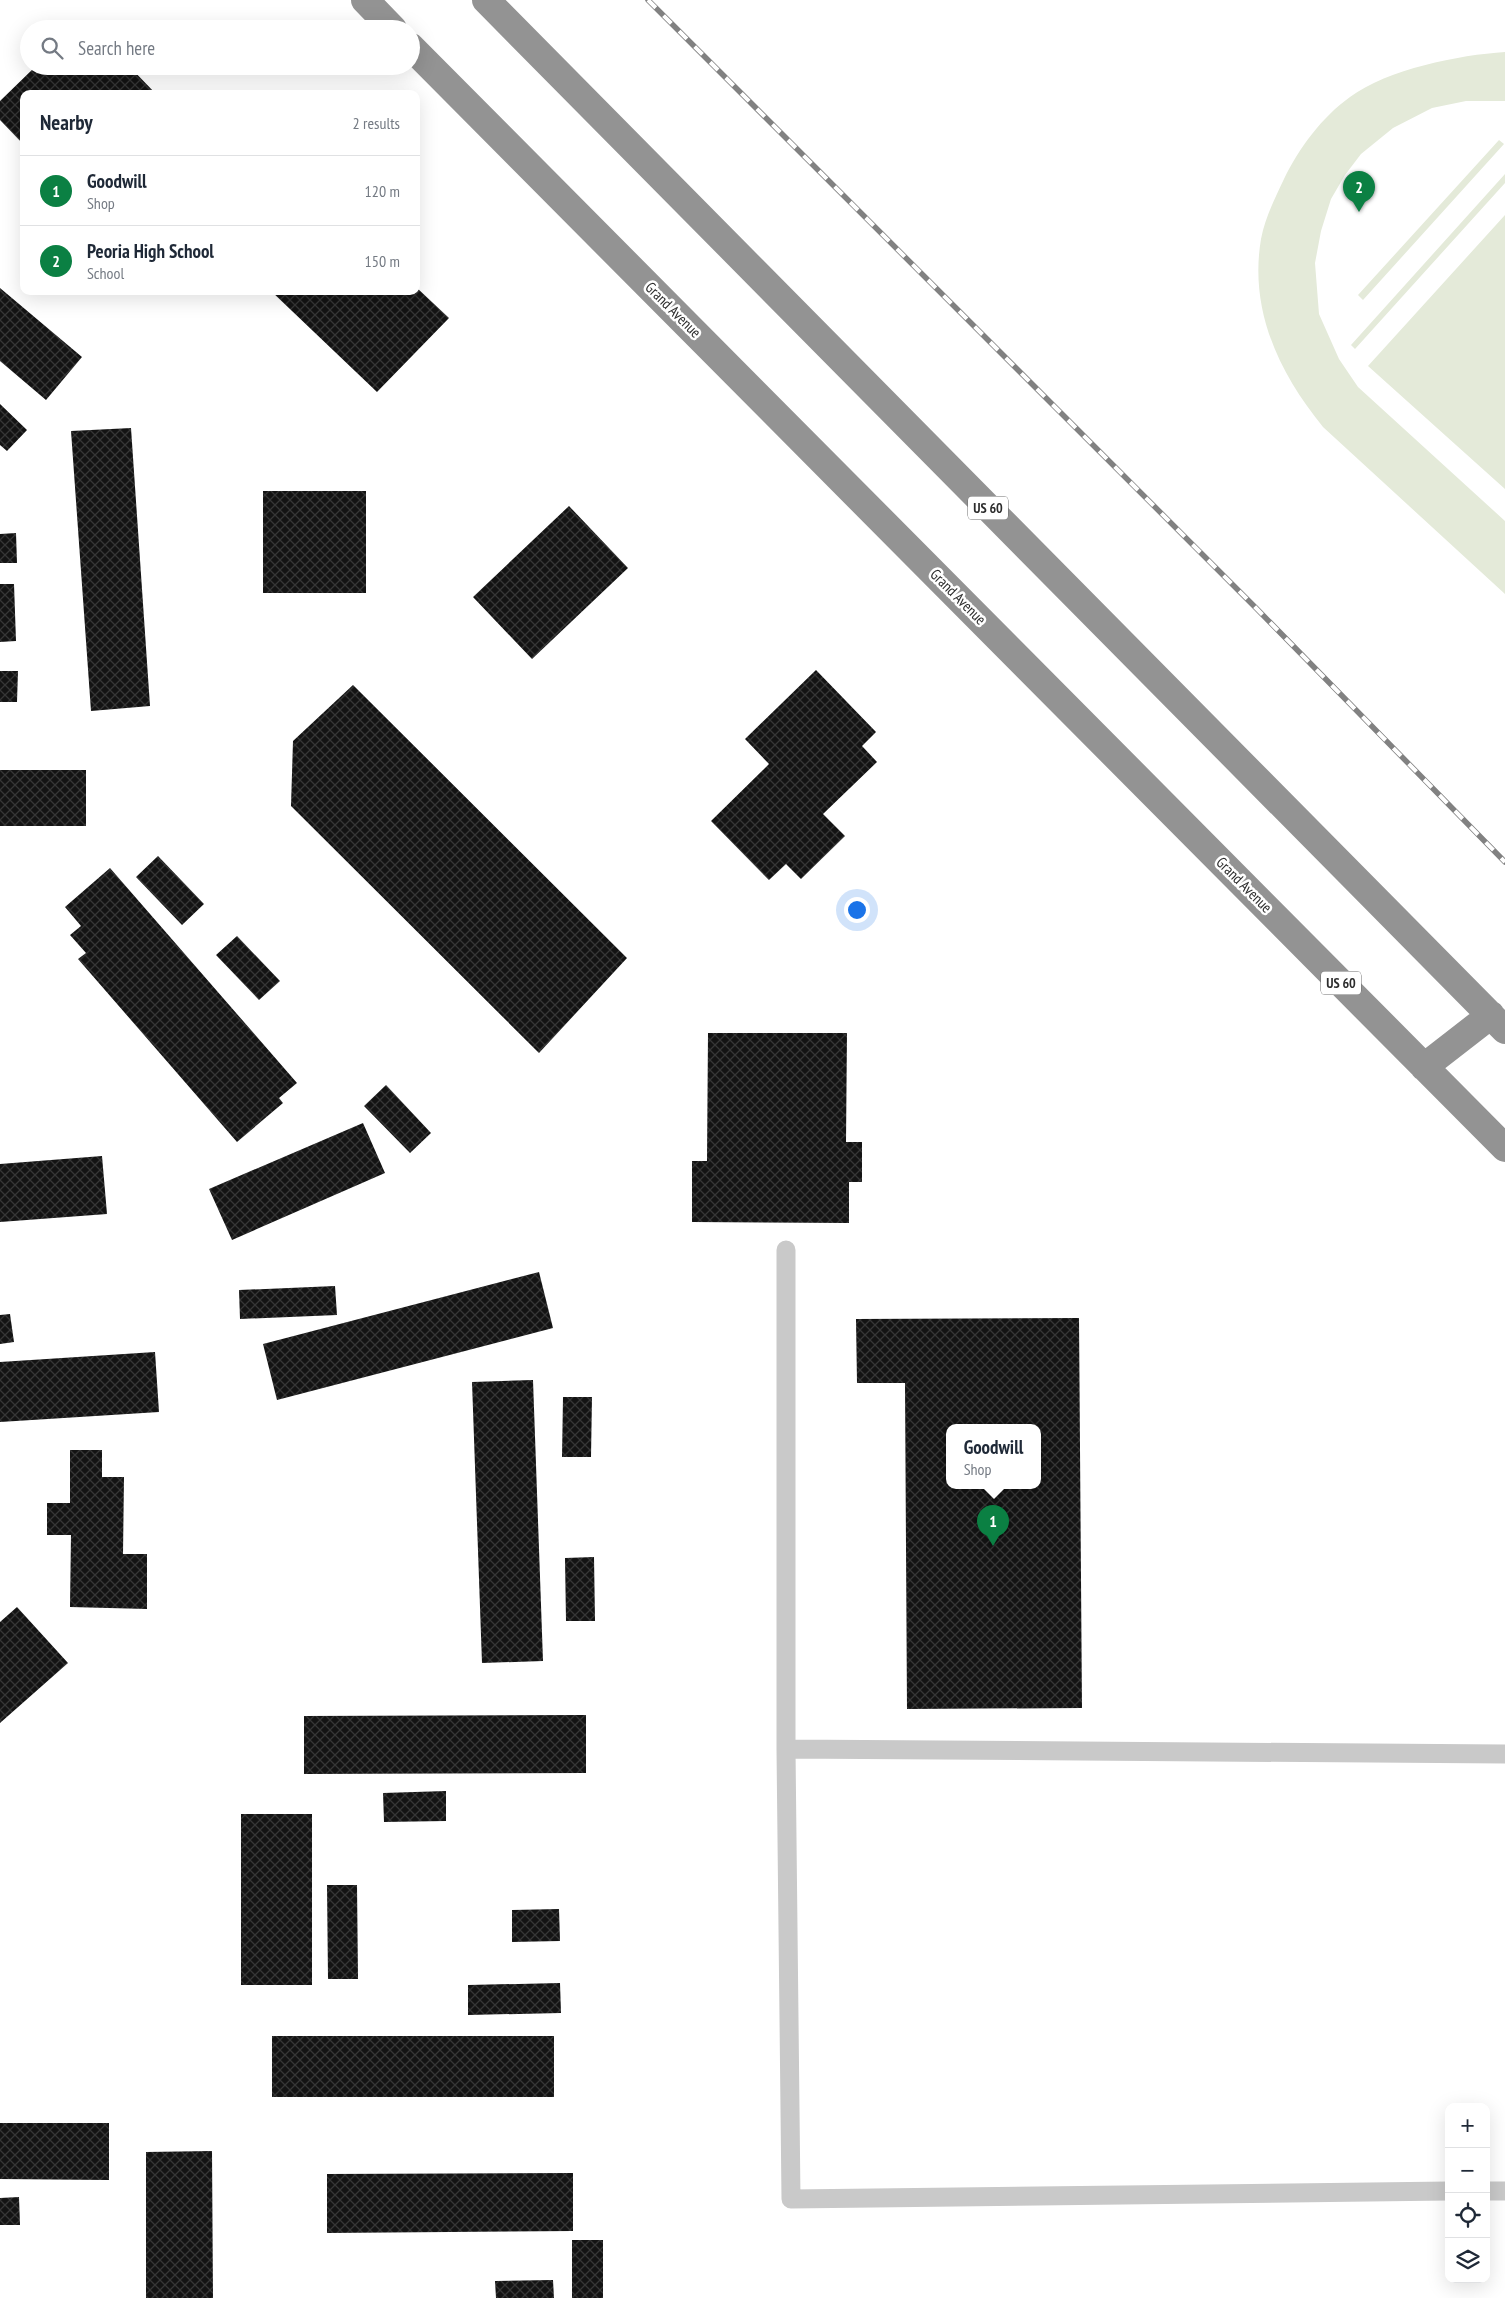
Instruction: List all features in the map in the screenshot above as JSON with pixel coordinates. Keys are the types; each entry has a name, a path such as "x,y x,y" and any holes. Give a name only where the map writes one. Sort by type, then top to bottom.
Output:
{"highway":[{"path":"364,0 384,20"},
{"name":"US 60","path":"486,0 1498,1023"},
{"name":"Grand Avenue","path":"420,56 1505,1148"},
{"path":"1424,1067 1498,1023"}],"lane":[{"path":"786,1250 786,1749 790,2199 1445,2191"},
{"path":"786,1749 1505,1754"},
{"path":"1490,2191 1505,2191"}],"green space":[{"path":"1505,52 1505,101 1466,101 1432,108 1393,128 1361,154 1345,175 1331,199 1321,231 1315,263 1319,314 1339,359 1358,387 1505,521 1505,594 1323,427 1307,406 1281,363 1271,339 1259,291 1258,265 1265,223 1284,179 1312,134 1340,105 1366,87 1404,71 1467,56"},
{"path":"1499,140 1504,144 1363,300 1358,295"},
{"path":"1505,174 1505,183 1355,349 1351,345"},
{"path":"1505,215 1505,489 1368,366"}],"building":[{"path":"27,75 138,75 152,90 20,90 20,141 0,120 0,101"},
{"path":"0,288 82,357 46,400 0,361"},
{"path":"420,291 449,318 377,392 275,295 420,295"},
{"path":"0,404 27,430 7,451 0,445"},
{"path":"131,428 150,706 91,711 71,431"},
{"path":"263,491 366,491 366,593 263,593"},
{"path":"569,506 628,568 532,659 473,597"},
{"path":"16,533 17,563 0,563 0,534"},
{"path":"0,584 14,584 16,641 0,642"},
{"path":"816,670 876,732 862,746 877,762 823,814 845,836 801,879 786,864 769,880 711,821 769,764 745,739"},
{"path":"0,671 18,671 17,702 0,702"},
{"path":"353,685 627,958 539,1053 291,806 293,741"},
{"path":"0,770 86,770 86,826 0,826"},
{"path":"158,856 204,904 182,925 136,877"},
{"path":"110,868 297,1083 279,1098 283,1103 237,1142 78,959 86,953 70,935 81,926 65,907"},
{"path":"237,936 280,981 259,1000 216,955"},
{"path":"708,1033 847,1033 846,1142 862,1142 862,1182 849,1182 849,1223 692,1222 692,1161 707,1161"},
{"path":"386,1085 431,1133 410,1153 364,1106"},
{"path":"363,1123 385,1173 232,1240 209,1189"},
{"path":"102,1156 107,1214 0,1222 0,1164"},
{"path":"539,1272 553,1328 277,1400 263,1344"},
{"path":"335,1286 337,1315 240,1319 239,1290"},
{"path":"10,1314 14,1342 0,1344 0,1315"},
{"path":"1079,1318 1082,1708 907,1709 905,1383 857,1383 856,1319"},
{"path":"155,1352 159,1412 0,1422 0,1362"},
{"path":"533,1380 543,1661 482,1663 472,1382"},
{"path":"563,1397 592,1397 591,1457 562,1457"},
{"path":"70,1450 102,1450 102,1477 124,1477 123,1554 147,1554 147,1609 70,1607 71,1535 47,1535 47,1503 70,1503"},
{"path":"594,1557 595,1621 566,1621 565,1558"},
{"path":"17,1607 68,1663 0,1723 0,1622"},
{"path":"586,1715 586,1773 304,1774 304,1716"},
{"path":"446,1791 446,1821 384,1822 383,1793"},
{"path":"241,1814 312,1814 312,1985 241,1985"},
{"path":"327,1885 357,1885 358,1979 328,1979"},
{"path":"559,1909 560,1941 512,1942 512,1910"},
{"path":"560,1983 561,2013 468,2015 468,1985"},
{"path":"272,2036 554,2036 554,2097 272,2097"},
{"path":"0,2123 109,2123 109,2180 0,2179"},
{"path":"212,2151 213,2298 146,2298 146,2152"},
{"path":"573,2173 573,2231 327,2233 327,2174"},
{"path":"19,2197 20,2225 0,2225 0,2198"},
{"path":"572,2240 603,2240 603,2298 572,2298"},
{"path":"553,2280 554,2298 496,2298 495,2281"}],"railway":[{"path":"648,0 1255,607 1505,862"}],"place":[{"name":"Peoria High School","path":"1359,212"},
{"name":"Goodwill","path":"993,1546"}]}
